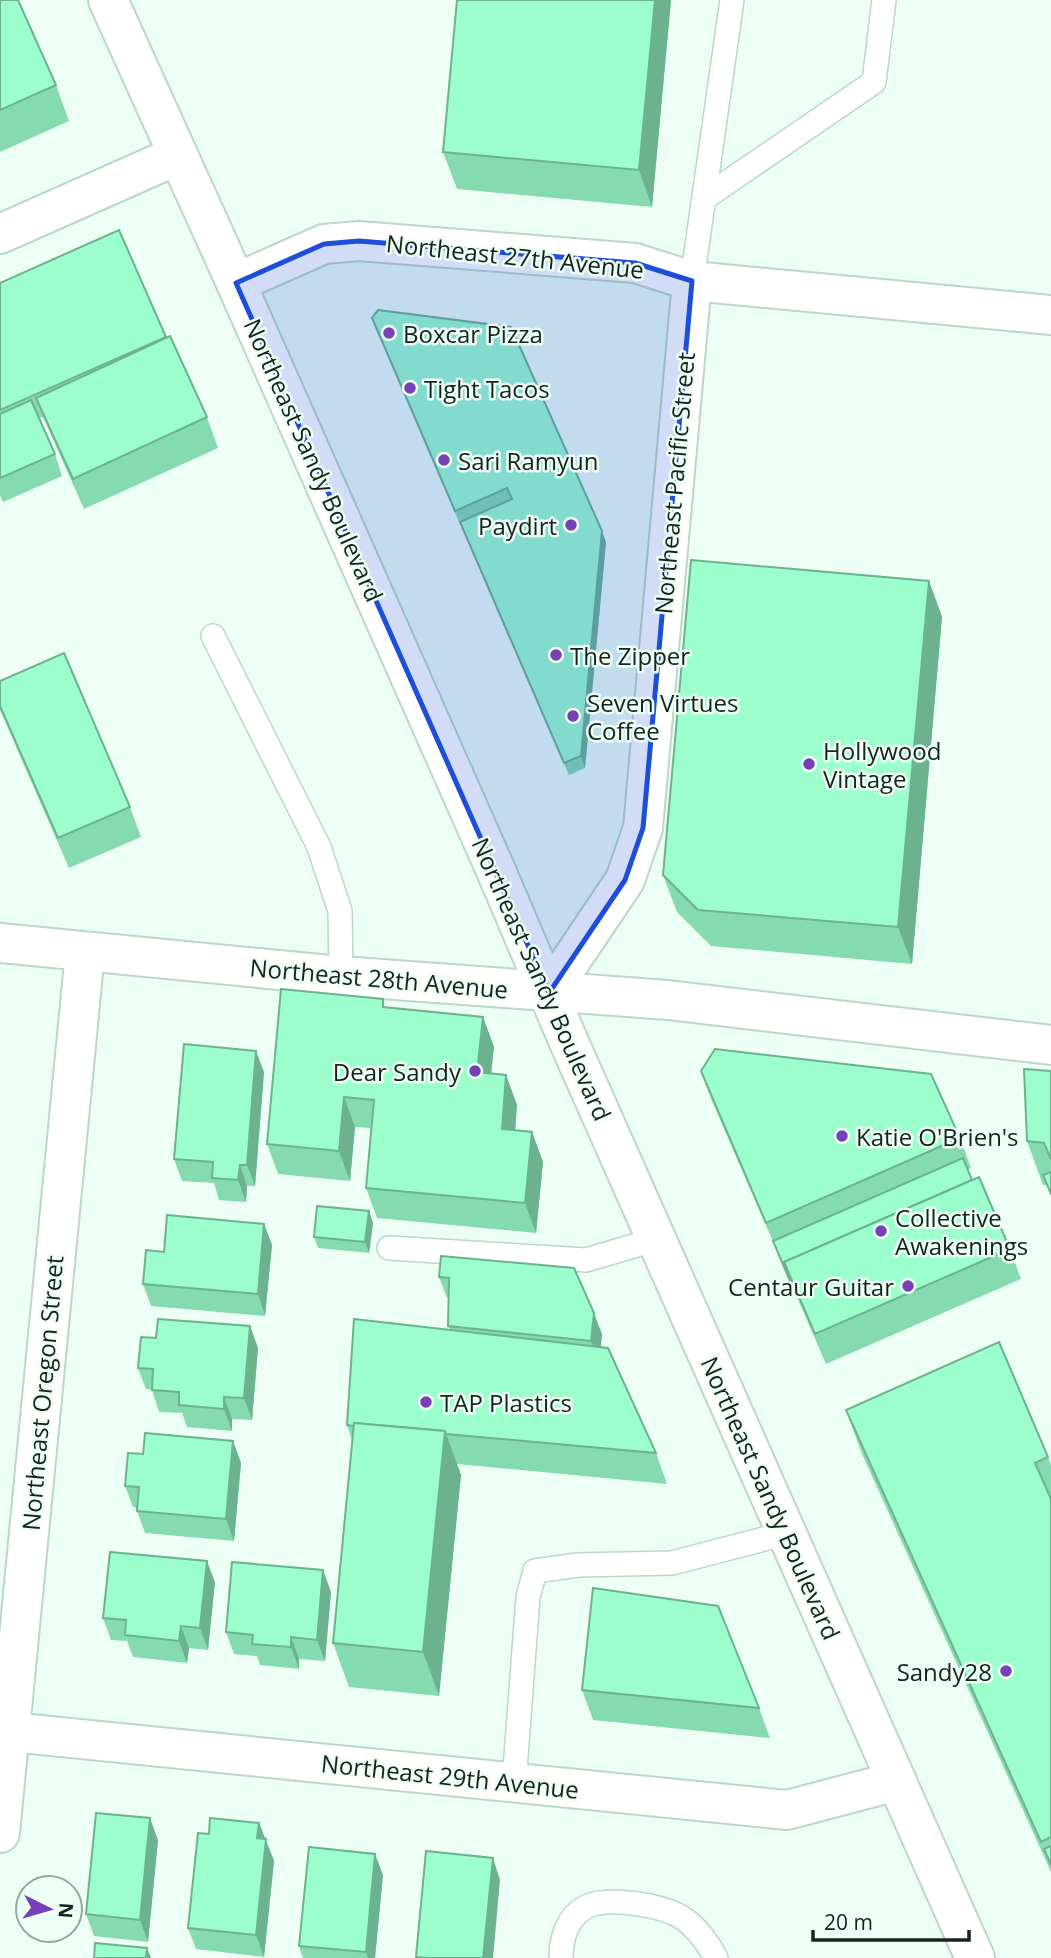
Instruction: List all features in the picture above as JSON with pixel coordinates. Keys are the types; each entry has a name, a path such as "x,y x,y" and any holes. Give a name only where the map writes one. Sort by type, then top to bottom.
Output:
{"street":[{"name":"Northeast Sandy Boulevard","path":"108,0 236,283 975,1958"},
{"path":"0,234 178,155"},
{"name":"Northeast 27th Avenue","path":"236,283 324,244 359,241 635,263 692,281 1051,315"},
{"name":"Northeast Pacific Street","path":"549,993 625,880 643,828 692,281"},
{"name":"Northeast 28th Avenue","path":"0,943 341,976 668,1000 1051,1045"},
{"name":"Northeast Oregon Street","path":"0,1833 5,1732 85,952"},
{"name":"Northeast 29th Avenue","path":"5,1732 786,1810 897,1781"}],"lane":[{"path":"692,281 732,0"},
{"path":"706,197 874,82 884,0"},
{"path":"214,636 319,847 340,911 341,976"},
{"path":"389,1248 586,1260 657,1239"},
{"path":"514,1783 528,1597 535,1571 578,1565 671,1563 787,1533"},
{"path":"561,1958 567,1924 586,1906 609,1902 636,1903 681,1917 703,1936 716,1958"}],"highlighted area":[{"path":"359,241 635,263 692,281 643,828 625,880 549,993 236,283 324,244"}],"building":[{"path":"0,0 18,0 56,85 0,110"},
{"path":"457,0 655,0 639,170 443,152"},
{"path":"119,230 166,337 0,410 0,283"},
{"name":"The Zipper","path":"378,310 511,327 602,531 581,756 564,763 460,522 512,499 507,488 455,511 372,318"},
{"path":"170,336 207,417 73,479 36,398"},
{"path":"31,400 55,454 0,478 0,414"},
{"name":"Hollywood Vintage","path":"691,560 929,581 898,927 698,910 663,875"},
{"path":"64,653 130,807 58,838 0,706 0,681"},
{"path":"281,989 383,999 383,1007 483,1017 477,1072 506,1075 502,1129 532,1132 525,1203 366,1188 374,1100 344,1097 339,1151 267,1144"},
{"path":"184,1044 256,1051 247,1165 240,1165 238,1180 212,1178 213,1162 174,1159"},
{"name":"Katie O'Brien's","path":"715,1049 931,1074 960,1138 766,1223 701,1071"},
{"path":"1024,1069 1051,1071 1051,1159 1044,1143 1027,1141"},
{"path":"963,1158 972,1180 784,1262 790,1281 773,1241"},
{"path":"1051,1172 1051,1194 1043,1175"},
{"path":"979,1177 1010,1249 815,1334 784,1262"},
{"path":"317,1206 369,1211 365,1242 314,1237"},
{"path":"167,1215 264,1224 258,1294 143,1284 146,1250 164,1252"},
{"path":"441,1256 574,1268 594,1313 591,1341 448,1326 449,1278 439,1277"},
{"path":"158,1319 250,1326 244,1398 224,1397 224,1409 179,1405 179,1392 152,1390 153,1369 138,1368 141,1337 156,1338"},
{"path":"354,1319 608,1348 656,1453 446,1434 445,1431 354,1423 354,1426 347,1425"},
{"name":"Sandy28","path":"999,1342 1048,1457 1035,1463 1051,1499 1051,1837 1041,1842 846,1410"},
{"path":"354,1423 445,1431 423,1652 333,1643"},
{"path":"145,1433 233,1441 226,1519 137,1511 139,1487 125,1486 128,1453 143,1454"},
{"path":"110,1552 207,1561 200,1628 181,1626 179,1641 125,1635 126,1620 103,1618"},
{"path":"232,1562 323,1570 317,1640 291,1637 291,1647 252,1644 253,1635 226,1632"},
{"path":"593,1588 718,1606 759,1708 582,1690"},
{"path":"96,1813 150,1818 140,1920 86,1914"},
{"path":"210,1818 259,1823 257,1838 266,1839 256,1935 188,1928 198,1833 209,1834"},
{"path":"1051,1846 1051,1865 1044,1849"},
{"path":"309,1847 375,1854 366,1952 299,1946"},
{"path":"426,1851 493,1858 483,1958 416,1957"},
{"path":"95,1943 147,1948 146,1958 94,1958"}],"place":[{"name":"Boxcar Pizza","path":"389,333"},
{"name":"Tight Tacos","path":"410,388"},
{"name":"Sari Ramyun","path":"444,460"},
{"name":"Paydirt","path":"571,525"},
{"name":"The Zipper","path":"556,655"},
{"name":"Seven Virtues Coffee","path":"573,716"},
{"name":"Hollywood Vintage","path":"809,764"},
{"name":"Dear Sandy","path":"475,1071"},
{"name":"Katie O'Brien's","path":"842,1136"},
{"name":"Collective Awakenings","path":"881,1231"},
{"name":"Centaur Guitar","path":"908,1286"},
{"name":"TAP Plastics","path":"426,1402"},
{"name":"Sandy28","path":"1006,1671"}]}
